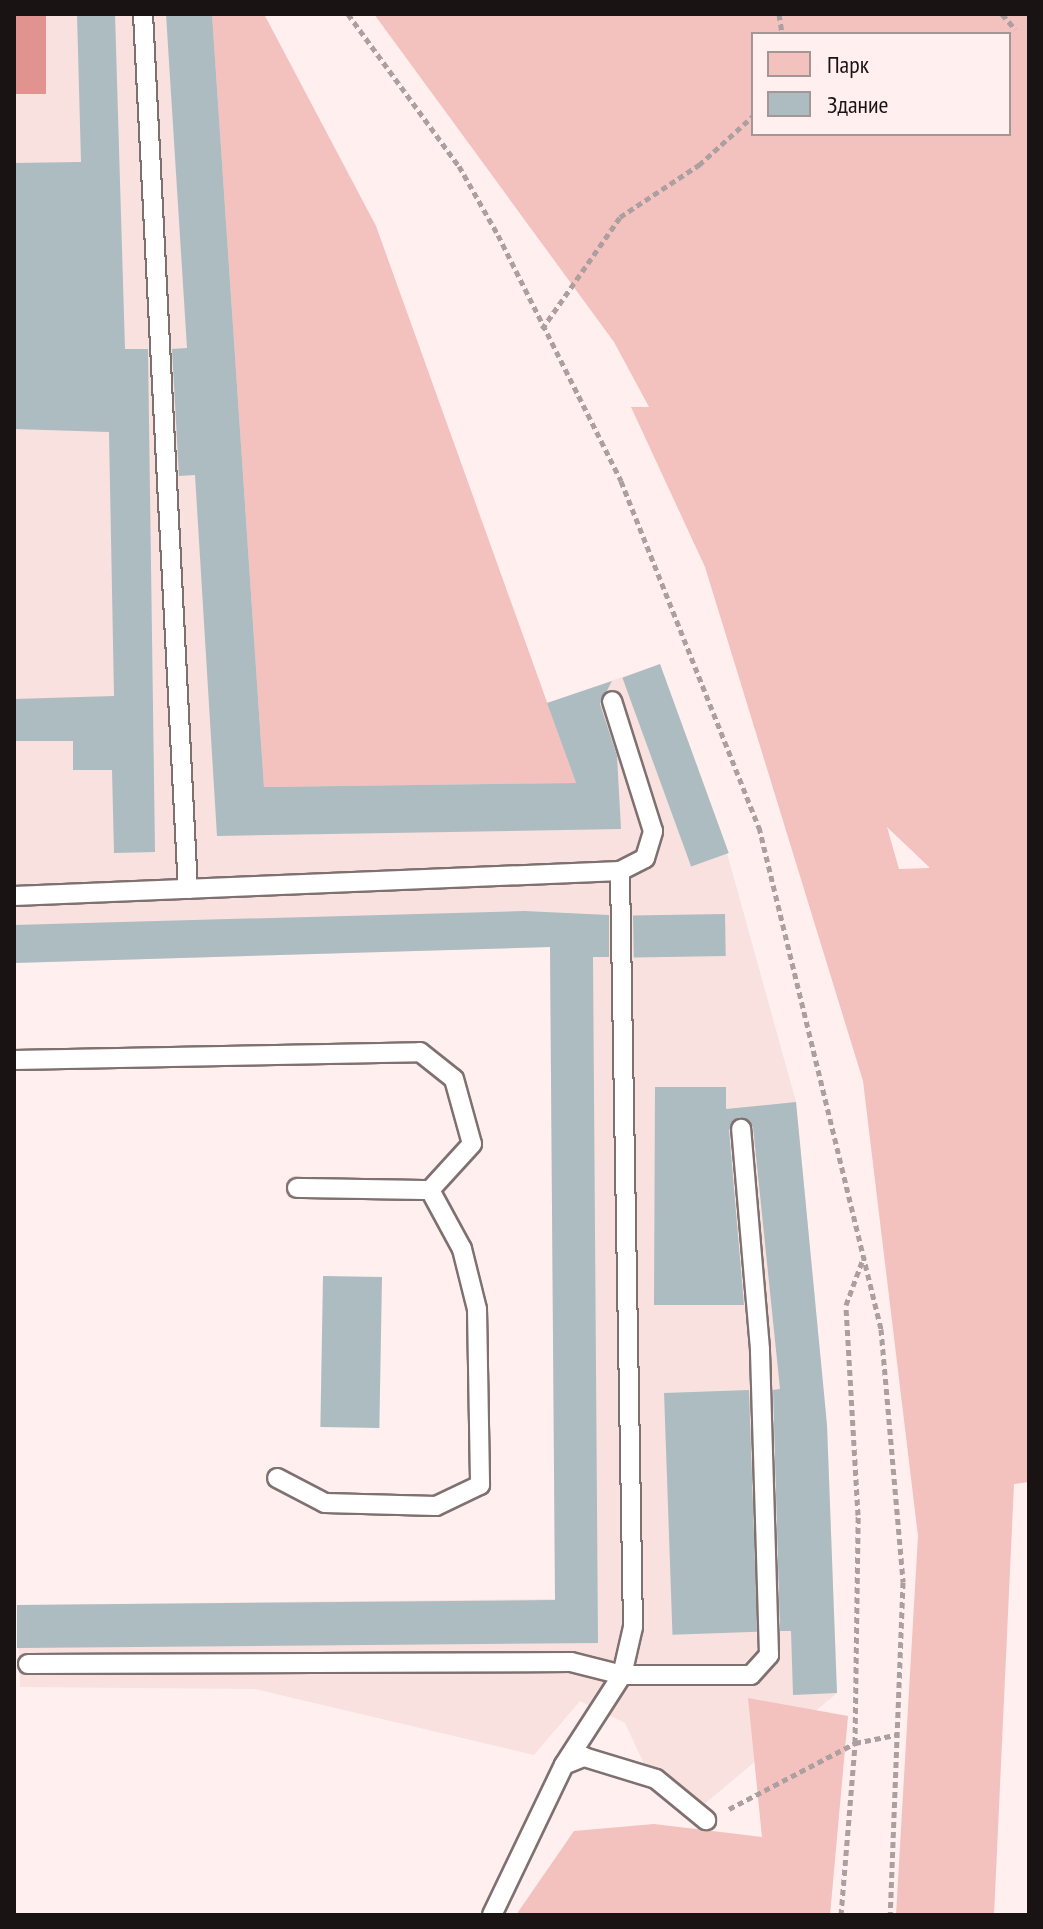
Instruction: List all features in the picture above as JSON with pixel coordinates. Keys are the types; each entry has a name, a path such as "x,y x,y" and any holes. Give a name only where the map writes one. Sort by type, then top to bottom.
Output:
{"lane":[{"path":"143,14 188,889"},
{"path":"14,896 620,871 645,858 653,831 612,701"},
{"path":"492,1915 564,1765 622,1675 633,1627 620,871"},
{"path":"14,1060 420,1052 454,1079 472,1144 430,1190 297,1188"},
{"path":"28,1664 571,1662 622,1675 751,1675 769,1655 760,1349 741,1129"},
{"path":"277,1478 325,1503 436,1506 480,1485 477,1309 462,1249 430,1190"},
{"path":"564,1765 584,1757 656,1779 706,1820"}],"path":[{"path":"348,14 459,166 621,481 759,827 864,1256 897,1467 903,1582 895,1735 899,1784 890,1915"},
{"path":"1002,14 1015,29"},
{"path":"542,329 620,217 699,165 751,118"},
{"path":"841,1915 855,1743 858,1515 846,1305 864,1256"},
{"path":"706,1820 855,1743 895,1735"}],"shaded area":[{"path":"14,14 212,14 576,782 547,703 660,664 727,853 796,1102 827,1425 837,1693 702,1806 645,1766 625,1723 580,1701 534,1755 255,1689 20,1687 17,1605 555,1599 550,947 14,963"},
{"path":"14,14 46,14 46,94 14,94"}],"green space":[{"path":"212,14 264,14 376,226 576,783 264,787"},
{"path":"374,14 1029,14 1029,1482 1014,1484 994,1915 896,1915 918,1536 863,1081 705,567 631,407 649,407 614,342","holes":["887,827 929,867 899,869"]},
{"path":"748,1698 848,1716 830,1915 516,1915 574,1831 654,1824 762,1837"}],"building":[{"path":"77,14 115,14 125,349 148,349 155,852 114,853 112,770 73,770 73,741 14,741 14,699 114,696 109,432 14,429 14,163 81,162"},
{"path":"166,14 212,14 264,787 576,783 547,703 612,681 600,704 617,756 621,829 217,836 195,475 179,476 172,349 187,348"},
{"path":"660,664 729,853 691,867 622,678"},
{"path":"524,911 609,915 609,957 593,957 598,1643 17,1648 17,1605 555,1600 550,947 14,963 14,925"},
{"path":"725,914 726,956 634,958 633,916"},
{"path":"655,1087 726,1087 726,1109 796,1102 827,1425 837,1693 793,1695 791,1631 780,1631 773,1390 780,1389 753,1127 739,1117 729,1130 744,1305 654,1305"},
{"path":"323,1276 382,1277 379,1428 320,1427"},
{"path":"749,1390 757,1632 672,1635 664,1393"}]}
